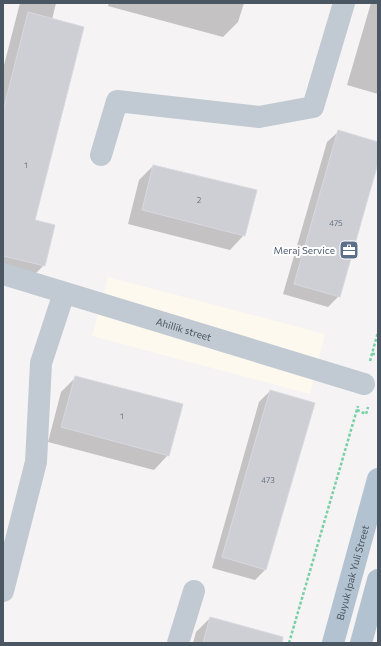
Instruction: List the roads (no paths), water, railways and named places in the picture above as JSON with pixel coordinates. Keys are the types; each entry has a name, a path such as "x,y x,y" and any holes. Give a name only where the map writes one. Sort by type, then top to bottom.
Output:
{"main road":[{"name":"Buyuk Ipak Yuli Street","path":"333,643 378,479"},
{"path":"361,643 378,580"}],"street":[{"path":"101,155 117,101 259,117 313,107 344,3"},
{"name":"Ahillik street","path":"3,274 364,384"},
{"path":"3,591 36,462 41,363 64,293"},
{"path":"178,643 194,591"}],"place":[{"name":"Meraj Service","path":"349,250"}]}
